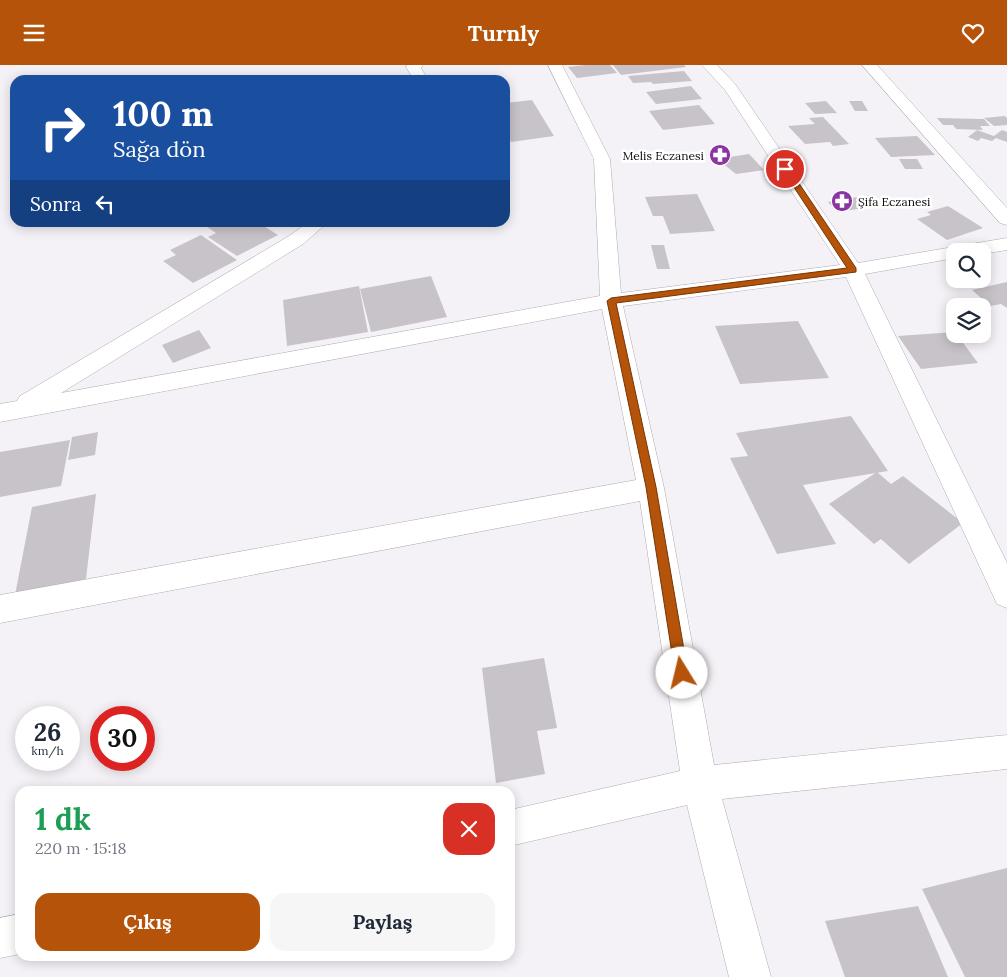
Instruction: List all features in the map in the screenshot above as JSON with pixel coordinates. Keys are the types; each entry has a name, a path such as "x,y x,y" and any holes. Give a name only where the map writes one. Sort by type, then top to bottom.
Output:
{"street":[{"path":"416,65 413,67 418,75"},
{"path":"555,65 602,159 611,301 651,487 700,784 750,977"},
{"path":"709,65 730,87 853,270 1007,594"},
{"path":"869,65 1007,219"},
{"path":"7,412 296,240 313,227"},
{"path":"991,246 1007,244"},
{"path":"7,412 611,301 853,270 946,254"},
{"path":"0,609 651,487"},
{"path":"515,827 700,784 1007,753"},
{"path":"0,938 15,935"}],"building":[{"path":"610,65 617,73 577,78 568,67"},
{"path":"613,65 684,65 686,67 621,75"},
{"path":"684,71 692,81 653,84 651,82 633,83 628,76"},
{"path":"691,86 702,99 656,104 646,92"},
{"path":"532,100 554,136 511,142 510,102"},
{"path":"826,101 837,113 815,114 805,103"},
{"path":"849,101 862,101 868,111 855,111"},
{"path":"699,105 715,124 663,130 649,111"},
{"path":"1005,116 1007,118 1007,125 994,126 984,118"},
{"path":"823,117 849,144 833,146 830,142 805,144 788,126 815,124 809,118"},
{"path":"937,118 984,119 990,126 980,126 983,130 956,129 953,125 943,125"},
{"path":"977,130 994,136 1002,130 1007,132 1007,142 996,138 992,141 981,138 978,141 968,137"},
{"path":"917,136 935,155 891,157 875,138"},
{"path":"749,154 764,170 736,174 717,159"},
{"path":"899,159 917,159 923,169 905,169"},
{"path":"697,194 715,231 670,234 663,216 653,216 645,197"},
{"path":"870,195 878,203 868,204 871,207 838,212 828,202"},
{"path":"948,206 983,228 947,240 917,219 931,215 927,212"},
{"path":"207,227 265,227 278,235 237,256 208,237 216,233"},
{"path":"201,235 237,260 193,283 163,261 176,255 170,250"},
{"path":"651,245 664,245 670,269 657,269"},
{"path":"431,276 447,317 371,332 360,289"},
{"path":"1007,282 1007,308 1001,304 991,306 991,298 981,298 972,290 991,288 991,286"},
{"path":"359,286 368,332 287,346 283,300"},
{"path":"798,321 829,378 740,384 715,326"},
{"path":"199,330 211,348 173,363 162,345"},
{"path":"946,333 946,343 963,343 978,363 921,369 898,336"},
{"path":"851,416 888,471 803,485 836,544 777,554 730,458 748,456 736,433"},
{"path":"98,432 95,455 68,460 72,437"},
{"path":"70,440 61,486 0,497 0,452"},
{"path":"877,472 891,484 903,476 963,523 909,564 881,539 874,544 829,504"},
{"path":"96,494 86,579 15,595 32,507"},
{"path":"544,658 557,728 537,731 545,774 496,783 482,668"},
{"path":"1007,868 1007,977 965,977 922,889"},
{"path":"918,906 948,977 845,977 825,921"}],"place":[{"name":"Melis Eczanesi","path":"720,155"},
{"name":"Şifa Eczanesi","path":"842,201"}],"route":[{"path":"682,673 651,487 611,301 853,270 785,169"}]}
